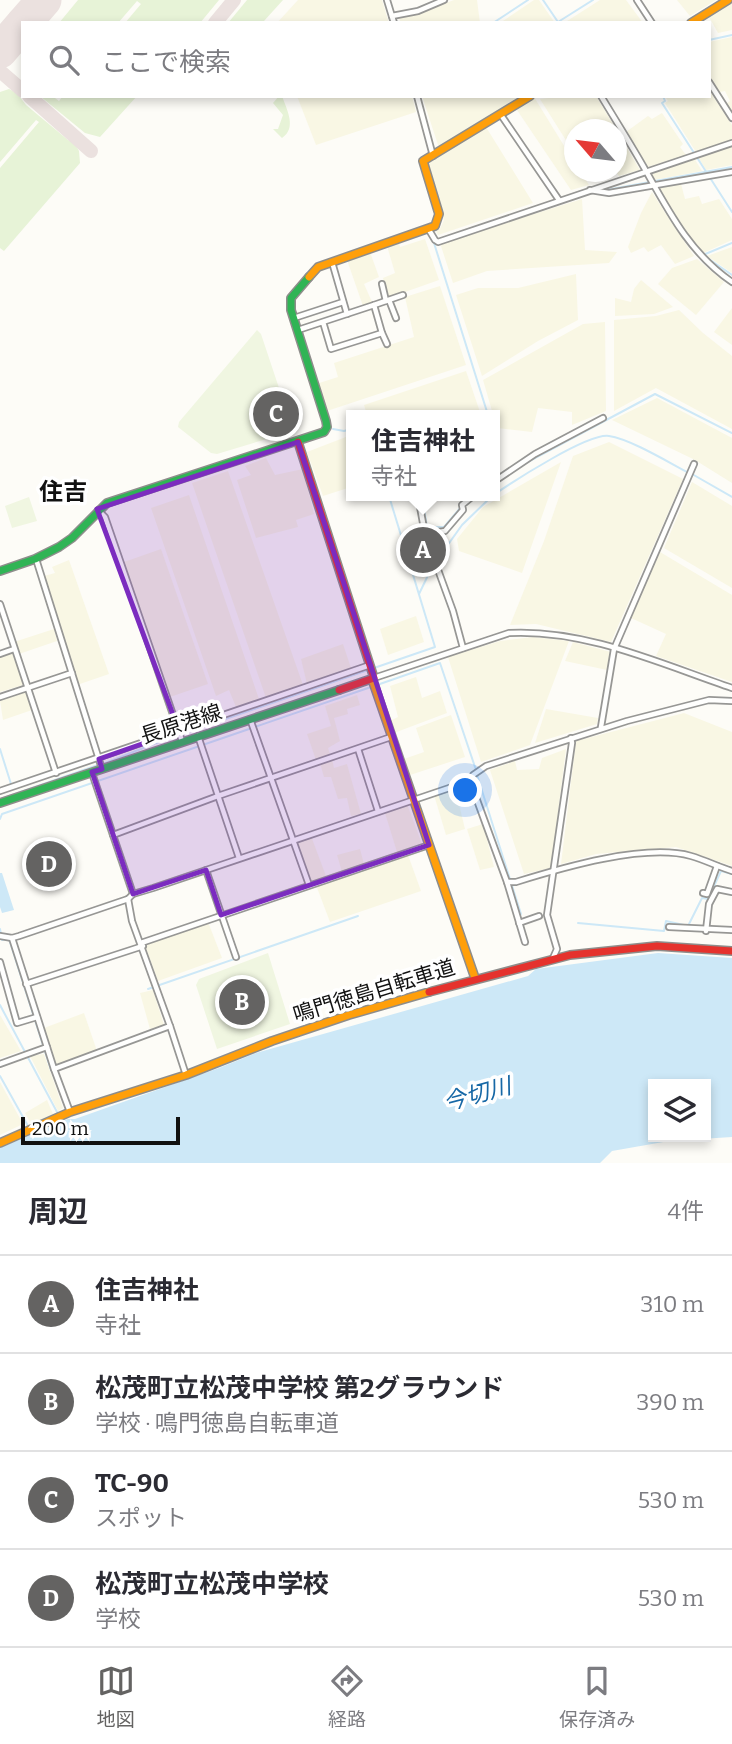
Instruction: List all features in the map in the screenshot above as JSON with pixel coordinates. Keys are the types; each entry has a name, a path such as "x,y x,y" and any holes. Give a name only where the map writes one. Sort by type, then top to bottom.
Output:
{"street":[{"path":"387,0 393,21"},
{"path":"392,16 418,11 444,0"},
{"path":"637,0 651,21"},
{"path":"694,21 727,0"},
{"path":"711,85 732,118"},
{"path":"418,98 433,156"},
{"path":"0,571 36,559 67,542 97,509 107,503 319,435 327,427 294,318 291,298 318,267 435,226 439,214 423,166 424,161 527,98"},
{"path":"602,98 691,246 704,261 732,282"},
{"path":"501,115 559,200"},
{"path":"429,230 438,242 732,143"},
{"path":"589,189 609,193 732,172"},
{"path":"332,262 346,314"},
{"path":"382,284 396,318"},
{"path":"298,330 403,295"},
{"path":"294,318 343,302"},
{"path":"374,305 387,344"},
{"path":"323,322 331,349 382,332"},
{"path":"500,478 535,454 603,418"},
{"path":"299,442 391,737 475,978"},
{"path":"601,727 614,649 694,464"},
{"path":"419,501 425,534 438,565 463,648"},
{"path":"425,534 445,531 463,510 462,505 467,501"},
{"path":"97,509 105,517 182,741"},
{"path":"36,559 102,769"},
{"path":"0,604 56,773"},
{"path":"373,678 509,633 532,632 578,638 732,688"},
{"path":"0,653 14,649"},
{"path":"0,791 370,665"},
{"path":"0,696 72,673"},
{"name":"長原港線","path":"0,803 373,678"},
{"path":"0,936 12,938 128,899 133,894 470,781 473,775 486,766 601,727 709,700 732,701"},
{"path":"250,719 309,885"},
{"path":"198,736 239,858"},
{"path":"113,835 391,737"},
{"path":"552,959 557,950 547,915 571,738"},
{"path":"358,749 378,811"},
{"path":"92,772 133,894"},
{"path":"470,781 507,882 525,942"},
{"path":"26,984 429,845"},
{"path":"507,882 516,882 598,859 661,853 691,856 732,872"},
{"path":"704,893 707,894 717,866"},
{"path":"206,870 236,957"},
{"path":"706,930 709,904 716,889 732,892"},
{"path":"512,898 520,895"},
{"path":"128,899 132,921 186,1075"},
{"path":"519,923 539,916"},
{"path":"669,927 732,930"},
{"path":"12,938 70,1112"},
{"name":"鳴門徳島自転車道","path":"0,1143 70,1112 186,1075 298,1032 475,978 570,955 657,946 732,951"},
{"path":"0,962 17,1023 37,1017"},
{"path":"54,1069 170,1026"},
{"path":"0,1064 47,1047"}],"highlighted area":[{"path":"298,442 429,845 221,915 206,870 133,894 92,772 102,769 99,759 179,731 97,509"}],"shaded area":[{"path":"298,0 382,0 388,21 279,21"},
{"path":"454,0 477,0 480,21 400,21 399,18"},
{"path":"534,0 539,0 554,21 503,21"},
{"path":"600,0 626,0 642,21 567,21"},
{"path":"677,0 716,0 690,16"},
{"path":"732,2 732,30 718,33 709,17"},
{"path":"732,37 732,112 726,104 730,101 725,91 720,92 711,79 711,42"},
{"path":"711,93 732,125 732,140 696,152 665,103 668,101 666,98 711,98"},
{"path":"298,98 412,98 416,112 316,145"},
{"path":"423,98 517,98 439,148"},
{"path":"533,98 564,146 564,180 517,110"},
{"path":"597,98 610,119 564,119 564,137 540,99"},
{"path":"662,113 683,144 680,147 686,155 648,167 627,131 648,116 652,119"},
{"path":"486,127 533,203 438,235 436,231 444,220 427,163"},
{"path":"732,146 732,165 706,170 698,157"},
{"path":"627,148 640,170 627,174"},
{"path":"694,158 702,171 654,180 651,172"},
{"path":"566,182 587,182 589,185 571,190"},
{"path":"681,184 685,199 699,196 702,204 719,199 732,219 732,240 701,254 675,217 658,186"},
{"path":"652,192 694,256 675,264 661,245 648,252 644,247 631,253 628,247"},
{"path":"582,199 585,250 617,252 609,263 487,271 453,283 440,243"},
{"path":"425,239 439,280 388,298 383,278 395,273 387,246 399,243 400,247"},
{"path":"732,247 732,273 707,256"},
{"path":"370,252 379,277 364,284 372,302 363,306 347,260"},
{"path":"697,259 724,282 696,315 658,284 672,268"},
{"path":"576,274 578,320 482,376 456,295 478,288 518,288"},
{"path":"641,280 673,307 654,314 615,316 615,298 631,302 634,289"},
{"path":"440,286 466,365 324,412 316,384 338,377 334,363 414,337 405,297"},
{"path":"732,308 732,345 714,332"},
{"path":"679,310 732,356 732,429 656,388 614,411 614,320 656,316"},
{"path":"605,322 606,411 572,425 572,412 538,408 532,432 500,428 500,410 492,410 483,380 583,324"},
{"path":"466,371 479,410 366,410 364,405"},
{"path":"657,398 732,438 732,483 695,460 612,420"},
{"path":"346,437 346,489 323,496 307,452"},
{"path":"609,442 683,479 611,642 536,624 510,625 544,541 573,456"},
{"path":"266,458 275,475 303,469 314,514 296,520 298,527 256,538 237,480 251,475 245,466"},
{"path":"561,462 522,573 459,551 457,539 483,507 493,501 500,501 500,497"},
{"path":"228,471 303,685 266,698 192,483"},
{"path":"692,482 732,506 732,588 664,548"},
{"path":"189,495 259,699 236,707 229,690 216,696 151,508"},
{"path":"161,549 208,684 170,697 124,562"},
{"path":"660,552 732,595 732,682 656,656 666,634 631,618"},
{"path":"69,560 109,674 77,685 44,576 55,573 52,567"},
{"path":"416,616 424,642 388,655 380,629"},
{"path":"54,629 57,641 19,654 14,642"},
{"path":"533,637 569,641 530,745 481,762 448,657 500,641"},
{"path":"573,642 611,652 607,670 565,661"},
{"path":"343,644 352,671 307,684 301,659"},
{"path":"13,652 23,685 0,692 0,656"},
{"path":"416,677 422,698 440,691 447,713 394,733 390,721 398,717 390,686"},
{"path":"26,690 32,710 3,720 0,701"},
{"path":"357,695 360,705 347,709 348,714 334,718 340,741 328,748 330,754 316,760 307,734 331,726 325,706"},
{"path":"546,709 598,718 597,724 535,743"},
{"path":"684,713 732,732 732,866 676,847 596,854 561,864 576,741"},
{"path":"451,715 465,757 407,776 401,760 424,752 416,728"},
{"path":"566,749 551,868 524,874 490,770 515,761 517,770 539,769 542,758"},
{"path":"332,759 334,768 347,764 361,814 351,816 347,798 338,799 331,777 324,777 320,763"},
{"path":"455,788 465,829 446,835 434,795"},
{"path":"407,804 422,844 397,852 385,813"},
{"path":"483,824 494,867 480,870 467,829"},
{"path":"311,836 326,876 309,883 294,842"},
{"path":"360,849 364,864 342,872 337,855"},
{"path":"408,855 421,891 330,922 316,885"},
{"path":"208,922 222,958 158,981 145,945"},
{"path":"153,990 164,1025 150,1029 140,993"},
{"path":"84,1013 97,1051 56,1065 44,1028"},
{"path":"0,1015 21,1051 0,1058"},
{"path":"44,1054 63,1108 58,1111 30,1056"},
{"path":"0,1082 23,1124 0,1135"},
{"path":"47,1100 53,1114 31,1124 25,1113"}],"green space":[{"path":"78,0 219,0 202,21 127,21 141,4 137,1 120,21 61,21"},
{"path":"247,0 283,0 264,21 230,21"},
{"path":"9,89 17,93 26,105 68,140 74,142 79,151 80,163 4,251 0,248 0,168 39,122 36,120 0,162 0,92"},
{"path":"42,98 55,98 59,101 61,98 135,98 100,137 85,133"},
{"path":"277,98 283,98 288,113 289,129 282,138 273,129 278,129 283,115 273,103"},
{"path":"257,330 261,334 289,418 273,437 217,454 211,453 178,427 179,422"},
{"path":"29,497 37,521 12,528 5,506"},
{"path":"268,953 290,1024 217,1049 196,985 199,979"}],"water":[{"path":"0,873 14,910 2,913 0,907"},
{"name":"今切川","path":"658,953 732,958 732,1137 711,1138 711,1079 648,1079 648,1142 663,1142 612,1151 600,1163 0,1163 0,1148 68,1119 75,1119 256,1053 528,976 536,969"}],"waterway":[{"path":"389,0 396,21"},
{"path":"496,21 528,0"},
{"path":"543,0 557,21"},
{"path":"560,21 593,0"},
{"path":"711,40 732,35"},
{"path":"664,98 665,101 662,103 732,212"},
{"path":"606,190 732,167"},
{"path":"434,243 486,410"},
{"path":"732,243 703,255 732,275"},
{"path":"522,465 655,394 732,433"},
{"path":"333,429 346,430"},
{"path":"500,491 551,459 599,437 609,436 627,441 687,472"},
{"path":"692,474 732,497"},
{"path":"374,668 435,647 391,501"},
{"path":"423,501 427,527 444,527 461,507"},
{"path":"437,560 462,525 487,501"},
{"path":"419,594 433,565"},
{"path":"377,685 440,663 476,770"},
{"path":"103,764 368,670"},
{"path":"0,819 2,814 371,687"},
{"path":"0,749 11,784"},
{"path":"0,799 98,765"},
{"path":"477,775 521,914"},
{"path":"578,923 664,931 666,921 688,926 702,898 708,899 721,871 732,874"},
{"path":"148,989 358,916"},
{"path":"0,929 2,940 9,939 51,1070"},
{"path":"0,1005 57,1112"},
{"path":"0,1076 28,1126"}],"taxiway":[{"path":"217,21 234,0"},
{"path":"0,71 21,89"},
{"path":"31,98 91,151"}],"runway":[{"path":"26,21 44,0"},
{"path":"0,51 21,26"}],"traffic: fast":[{"path":"0,571 59,547 72,538 107,503 324,432 326,421 291,310 291,298 309,277"},
{"path":"0,803 339,690"}],"traffic: slow":[{"path":"694,21 728,0"},
{"path":"309,277 318,267 435,226 439,214 423,161 527,98"},
{"path":"372,679 475,978"},
{"path":"0,1143 70,1112 186,1075 272,1041 349,1015 429,992"}],"traffic: jam":[{"path":"298,442 374,678 339,690"},
{"path":"429,992 570,955 657,946 732,951"}],"place":[{"name":"TC-90","path":"276,414"},
{"name":"住吉神社","path":"423,550"},
{"name":"松茂町立松茂中学校","path":"49,864"},
{"name":"松茂町立松茂中学校 第2グラウンド","path":"242,1002"}],"district":[{"name":"住吉","path":"63,492"}]}
